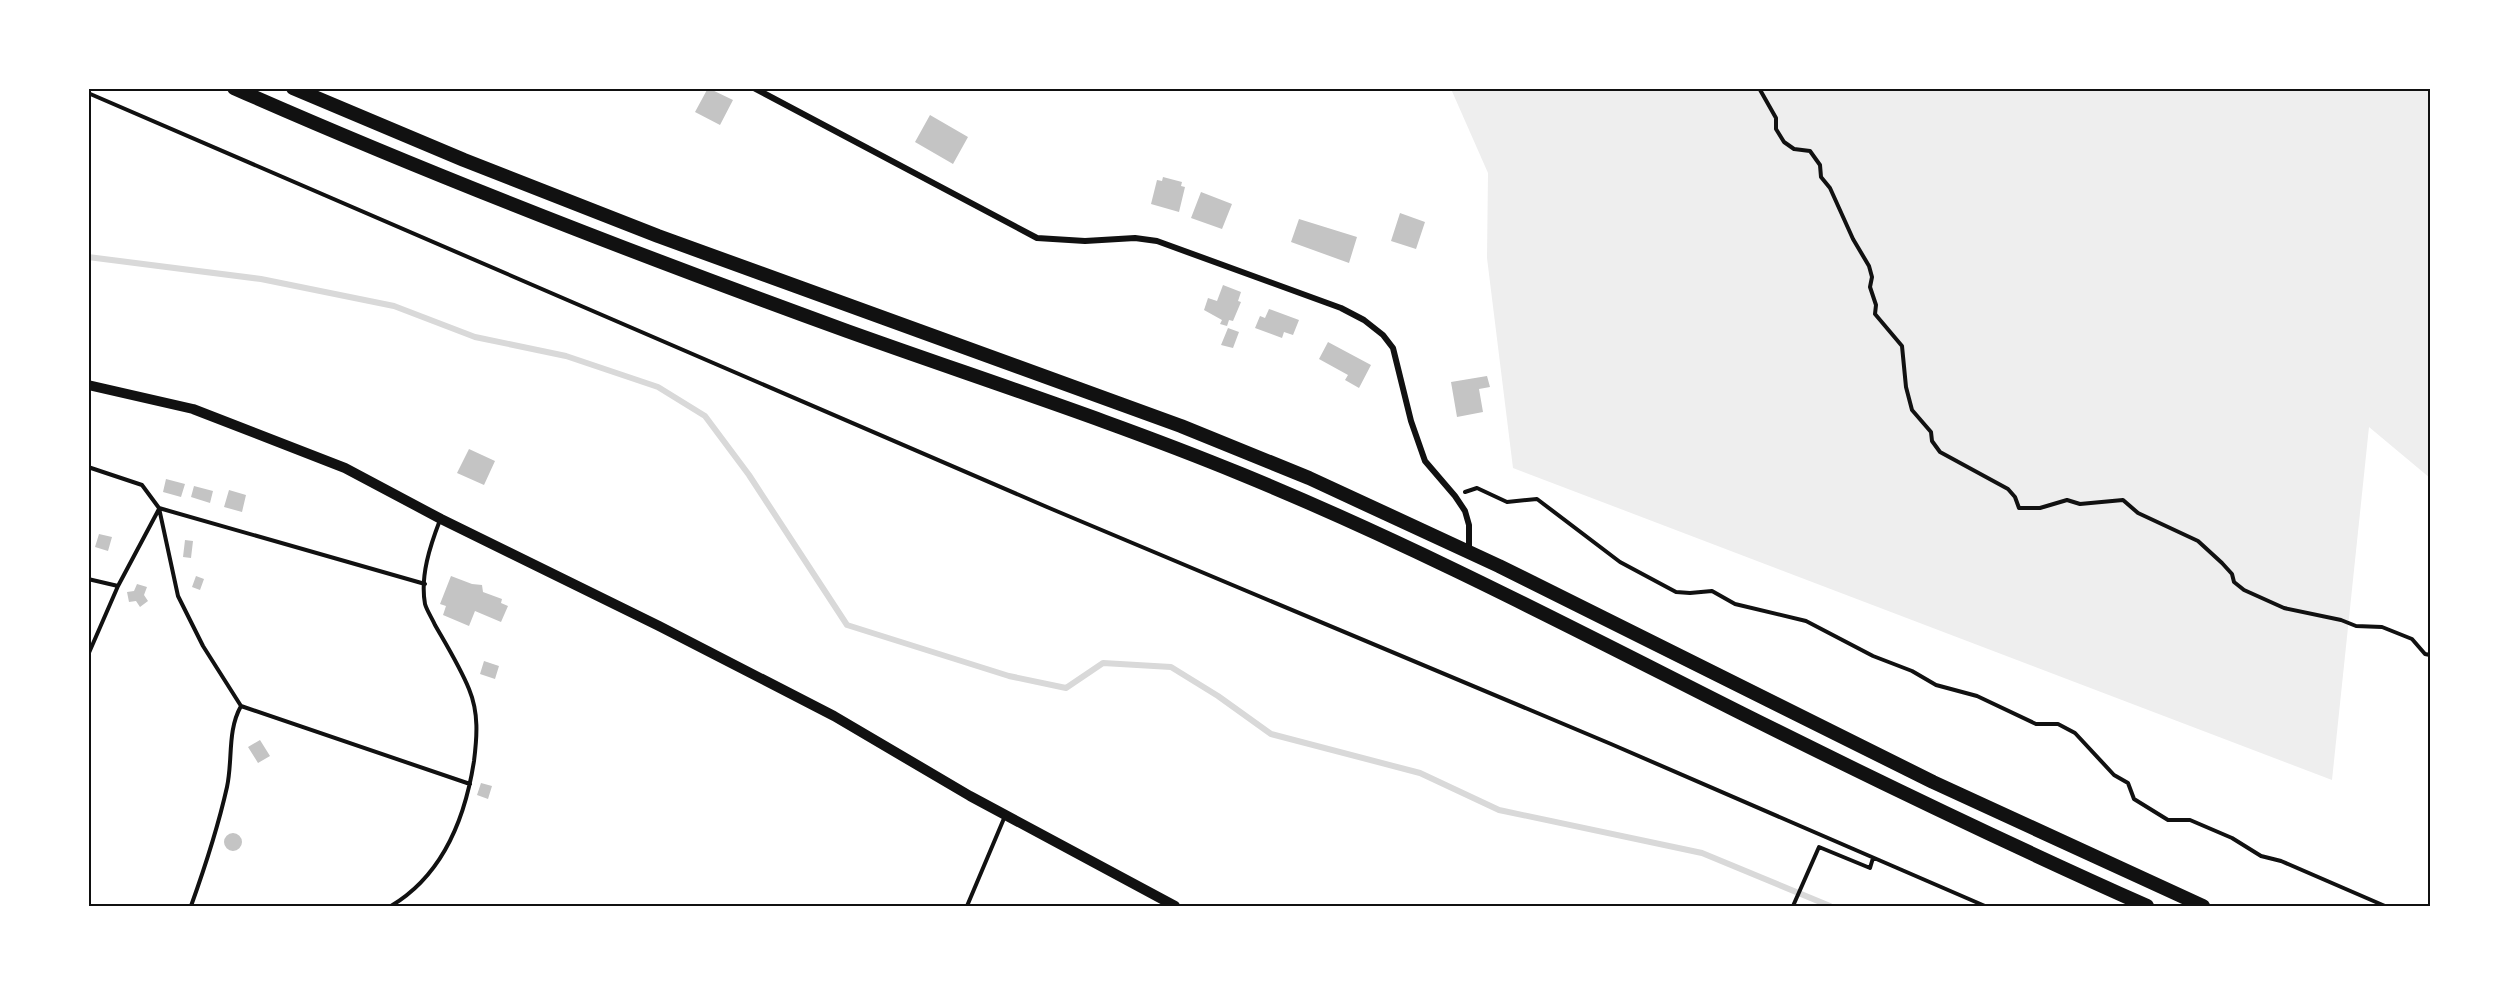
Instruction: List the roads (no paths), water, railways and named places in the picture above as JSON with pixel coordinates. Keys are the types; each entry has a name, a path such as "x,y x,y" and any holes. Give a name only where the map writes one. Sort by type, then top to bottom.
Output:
{"highway":[{"path":"234,88 448,178 620,246 782,307 1174,448 1303,500 1480,582 1917,800 2147,906"},
{"path":"292,88 464,160 647,232 1181,426 1309,478 1469,551 1933,782 2203,906"}],"main road":[{"path":"88,385 193,409 345,468 441,519 659,626 834,716 1006,815 1175,906"}],"street":[{"path":"754,88 1037,238 1085,241 1135,238 1157,241 1341,308 1364,320 1383,335 1393,348 1425,461 1465,511 1469,525 1469,551"}],"lane":[{"path":"88,467 142,485 159,508 178,596 203,646 241,706 470,784"},
{"path":"159,508 425,584"},
{"path":"88,655 118,586 159,508"},
{"path":"391,906 404,899 422,883 442,856 461,820 470,784 477,735 476,716 470,690 425,605 425,569 441,519"},
{"path":"88,579 118,586"},
{"path":"191,906 204,870 227,785 233,720 241,706"},
{"path":"967,906 1006,815"}],"waterway":[{"path":"88,257 261,279 394,306 475,337 566,356 658,387 705,416 749,475 847,625 1009,676 1066,688 1103,663 1171,667 1218,696 1271,734 1420,773 1499,810 1702,853 1830,906"}]}
